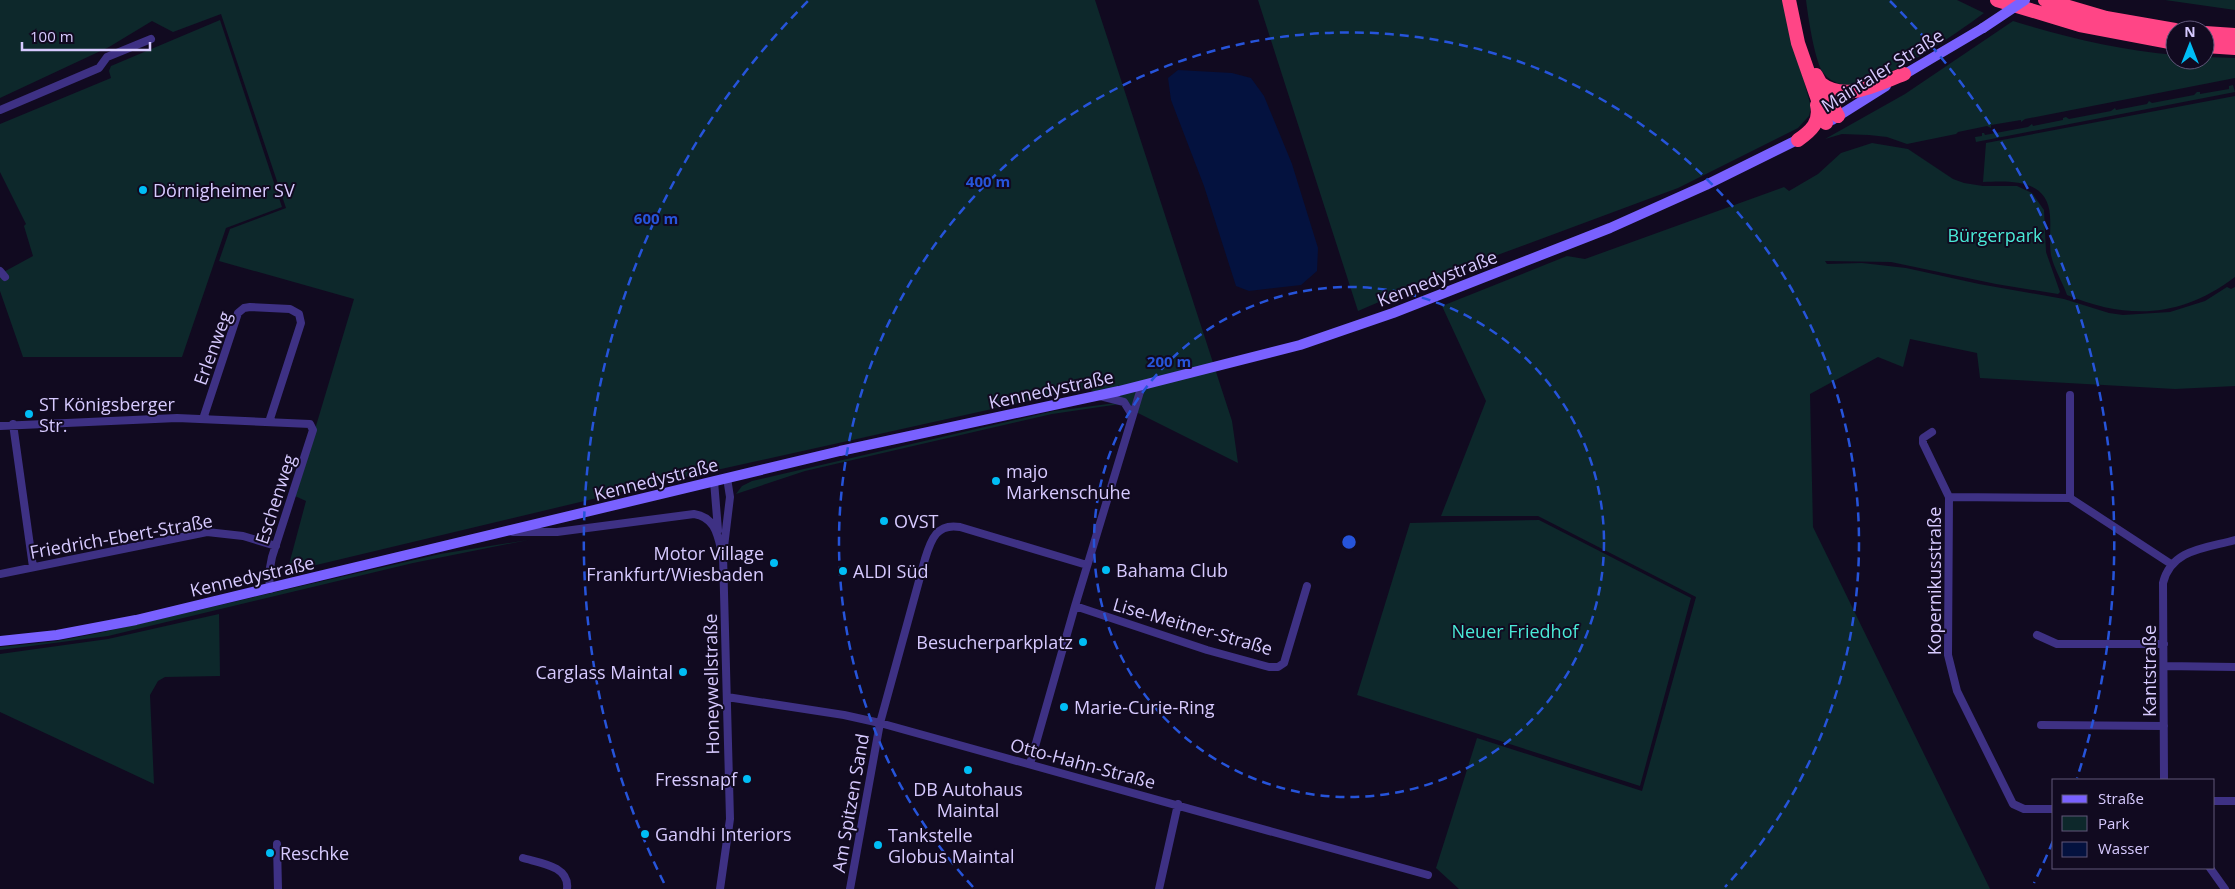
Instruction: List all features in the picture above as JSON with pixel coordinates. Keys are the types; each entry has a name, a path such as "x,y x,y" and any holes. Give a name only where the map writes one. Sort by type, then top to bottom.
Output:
{"highway":[{"path":"1788,0 1796,33 1816,86 1832,120"},
{"path":"1797,0 1804,44 1816,86 1818,112 1818,119 1809,132 1798,140"},
{"path":"1997,0 2080,25 2165,41"},
{"path":"2045,0 2106,18 2165,28"},
{"path":"2215,34 2235,34"},
{"path":"2215,47 2235,48"},
{"path":"1816,86 1844,93 1904,74"}],"main road":[{"name":"Maintaler Straße","path":"1754,162 1832,120 1904,74 1983,28 2025,0"},
{"name":"Kennedystraße","path":"0,641 99,628 509,532 714,481 1142,385 1300,345 1393,313 1610,228 1754,162"}],"street":[{"path":"0,110 99,68 107,57 151,39"},
{"name":"Erlenweg","path":"203,419 238,313 244,308 250,307 290,309 299,314 301,324 269,422"},
{"path":"1030,764 1087,565 1142,385"},
{"path":"2070,394 2070,498"},
{"path":"1096,395 1124,402 1132,415"},
{"path":"0,426 14,424 203,419 269,422"},
{"name":"Eschenweg","path":"269,422 306,423 310,424 313,430 276,546 269,573 270,588"},
{"path":"14,424 33,567"},
{"name":"Kopernikusstraße","path":"1932,432 1923,438 1923,443 1949,497 1948,655 1957,690 2013,804 2024,809 2052,809"},
{"name":"Honeywellstraße","path":"720,889 730,819 723,555 730,497 727,478"},
{"path":"714,481 718,537"},
{"path":"1949,497 2070,498 2171,564 2187,553 2235,540"},
{"name":"Kennedystraße","path":"509,532 557,532 694,514 710,520 718,537 723,555"},
{"path":"880,723 930,541 938,531 948,526 960,528 1087,565"},
{"name":"Friedrich-Ebert-Straße","path":"0,574 207,532 243,536 276,546"},
{"name":"Kantstraße","path":"2164,779 2163,583 2171,564"},
{"name":"Lise-Meitner-Straße","path":"1075,606 1207,650 1269,667 1278,667 1284,663 1307,586"},
{"path":"2037,635 2057,644 2164,644"},
{"path":"2164,666 2235,667"},
{"name":"Otto-Hahn-Straße","path":"727,697 844,715 880,723 1178,804 1428,875"},
{"name":"Am Spitzen Sand","path":"850,889 880,723"},
{"path":"2041,725 2164,726"},
{"path":"2215,800 2235,801"},
{"path":"1159,889 1178,804"},
{"path":"277,844 278,889"},
{"path":"523,858 558,869 566,876 568,881 567,889"},
{"path":"2211,869 2226,889"}],"green space":[{"path":"0,0 1095,0 1232,421 1238,463 1120,404 1052,414 805,471 736,494 742,486 752,481 1054,411 1116,403 1087,388 685,477 287,572 306,501 295,496 354,299 219,261 230,229 286,208 221,14 173,32 152,21 109,47 0,98"},
{"path":"1258,0 1782,0 1811,107 1809,116 1798,128 1678,188 1430,280 1358,311"},
{"path":"1806,0 1957,0 1984,13 1956,33 1904,65 1870,81 1846,85 1836,82 1825,75 1819,65"},
{"path":"2165,0 2235,0 2235,10"},
{"name":"Dörnigheimer SV","path":"220,20 282,207 226,228 182,357 23,357 0,291 0,274 33,256 24,226 26,224 0,172 0,124 111,78 109,71 111,66"},
{"path":"2013,21 2093,42 2165,54 2165,70 2215,70 2215,57 2235,58 2235,78 2025,119 2021,122 2021,120 1991,125 1991,128 1987,126 1907,144 1887,137 1869,135 1842,134 1825,139 1905,94"},
{"path":"2233,85 2235,92 1976,142 1975,137 1982,136 1982,133 1985,135 2028,127 2032,124 2033,126 2063,120 2066,117 2069,119 2111,111 2115,108 2116,110 2147,104 2149,101 2152,103 2194,95 2197,92 2200,92 2200,94 2229,89 2229,86"},
{"path":"2235,96 2235,277 2215,291 2195,301 2154,311 2133,311 2090,303 2067,295 2051,255 2050,216 2048,204 2042,195 2035,188 2026,184 1983,182 1986,143"},
{"name":"Bürgerpark","path":"1872,143 1908,149 1953,179 1964,183 1983,186 2017,186 2032,193 2044,210 2046,252 2060,292 2058,294 1996,284 1891,262 1825,261 1827,264 1862,263 1906,268 1979,284 2064,299 2109,313 2123,315 2170,312 2205,301 2227,287 2231,289 2235,287 2235,386 2175,389 1980,378 1977,353 1910,339 1903,367 1878,357 1810,394 1813,527 1990,889 1459,889 1436,868 1477,738 1642,791 1696,597 1538,516 1441,516 1486,401 1442,306 1567,256 1585,259 1784,187 1789,191 1818,174 1841,153"},
{"name":"Neuer Friedhof","path":"1539,520 1691,598 1640,786 1357,695 1410,523"},
{"path":"528,540 413,563 108,636 0,650 0,647 57,641 99,633 440,554"},
{"path":"219,614 220,676 165,677 158,681 150,695 154,784 0,712 0,654 108,639"}],"water":[{"path":"1178,70 1232,73 1251,78 1264,96 1292,164 1318,248 1317,271 1301,285 1249,291 1236,286 1204,186 1171,100 1168,78"}],"place":[{"name":"Dörnigheimer SV","path":"143,190"},
{"name":"ST Königsberger Str.","path":"29,414"},
{"name":"majo Markenschuhe","path":"996,481"},
{"name":"OVST","path":"884,521"},
{"name":"Motor Village Frankfurt/Wiesbaden","path":"774,563"},
{"name":"Bahama Club","path":"1106,570"},
{"name":"ALDI Süd","path":"843,571"},
{"name":"Besucherparkplatz","path":"1083,642"},
{"name":"Carglass Maintal","path":"683,672"},
{"name":"Marie-Curie-Ring","path":"1064,707"},
{"name":"DB Autohaus Maintal","path":"968,770"},
{"name":"Fressnapf","path":"747,779"},
{"name":"Gandhi Interiors","path":"645,834"},
{"name":"Tankstelle Globus Maintal","path":"878,845"},
{"name":"Reschke","path":"270,853"}]}
